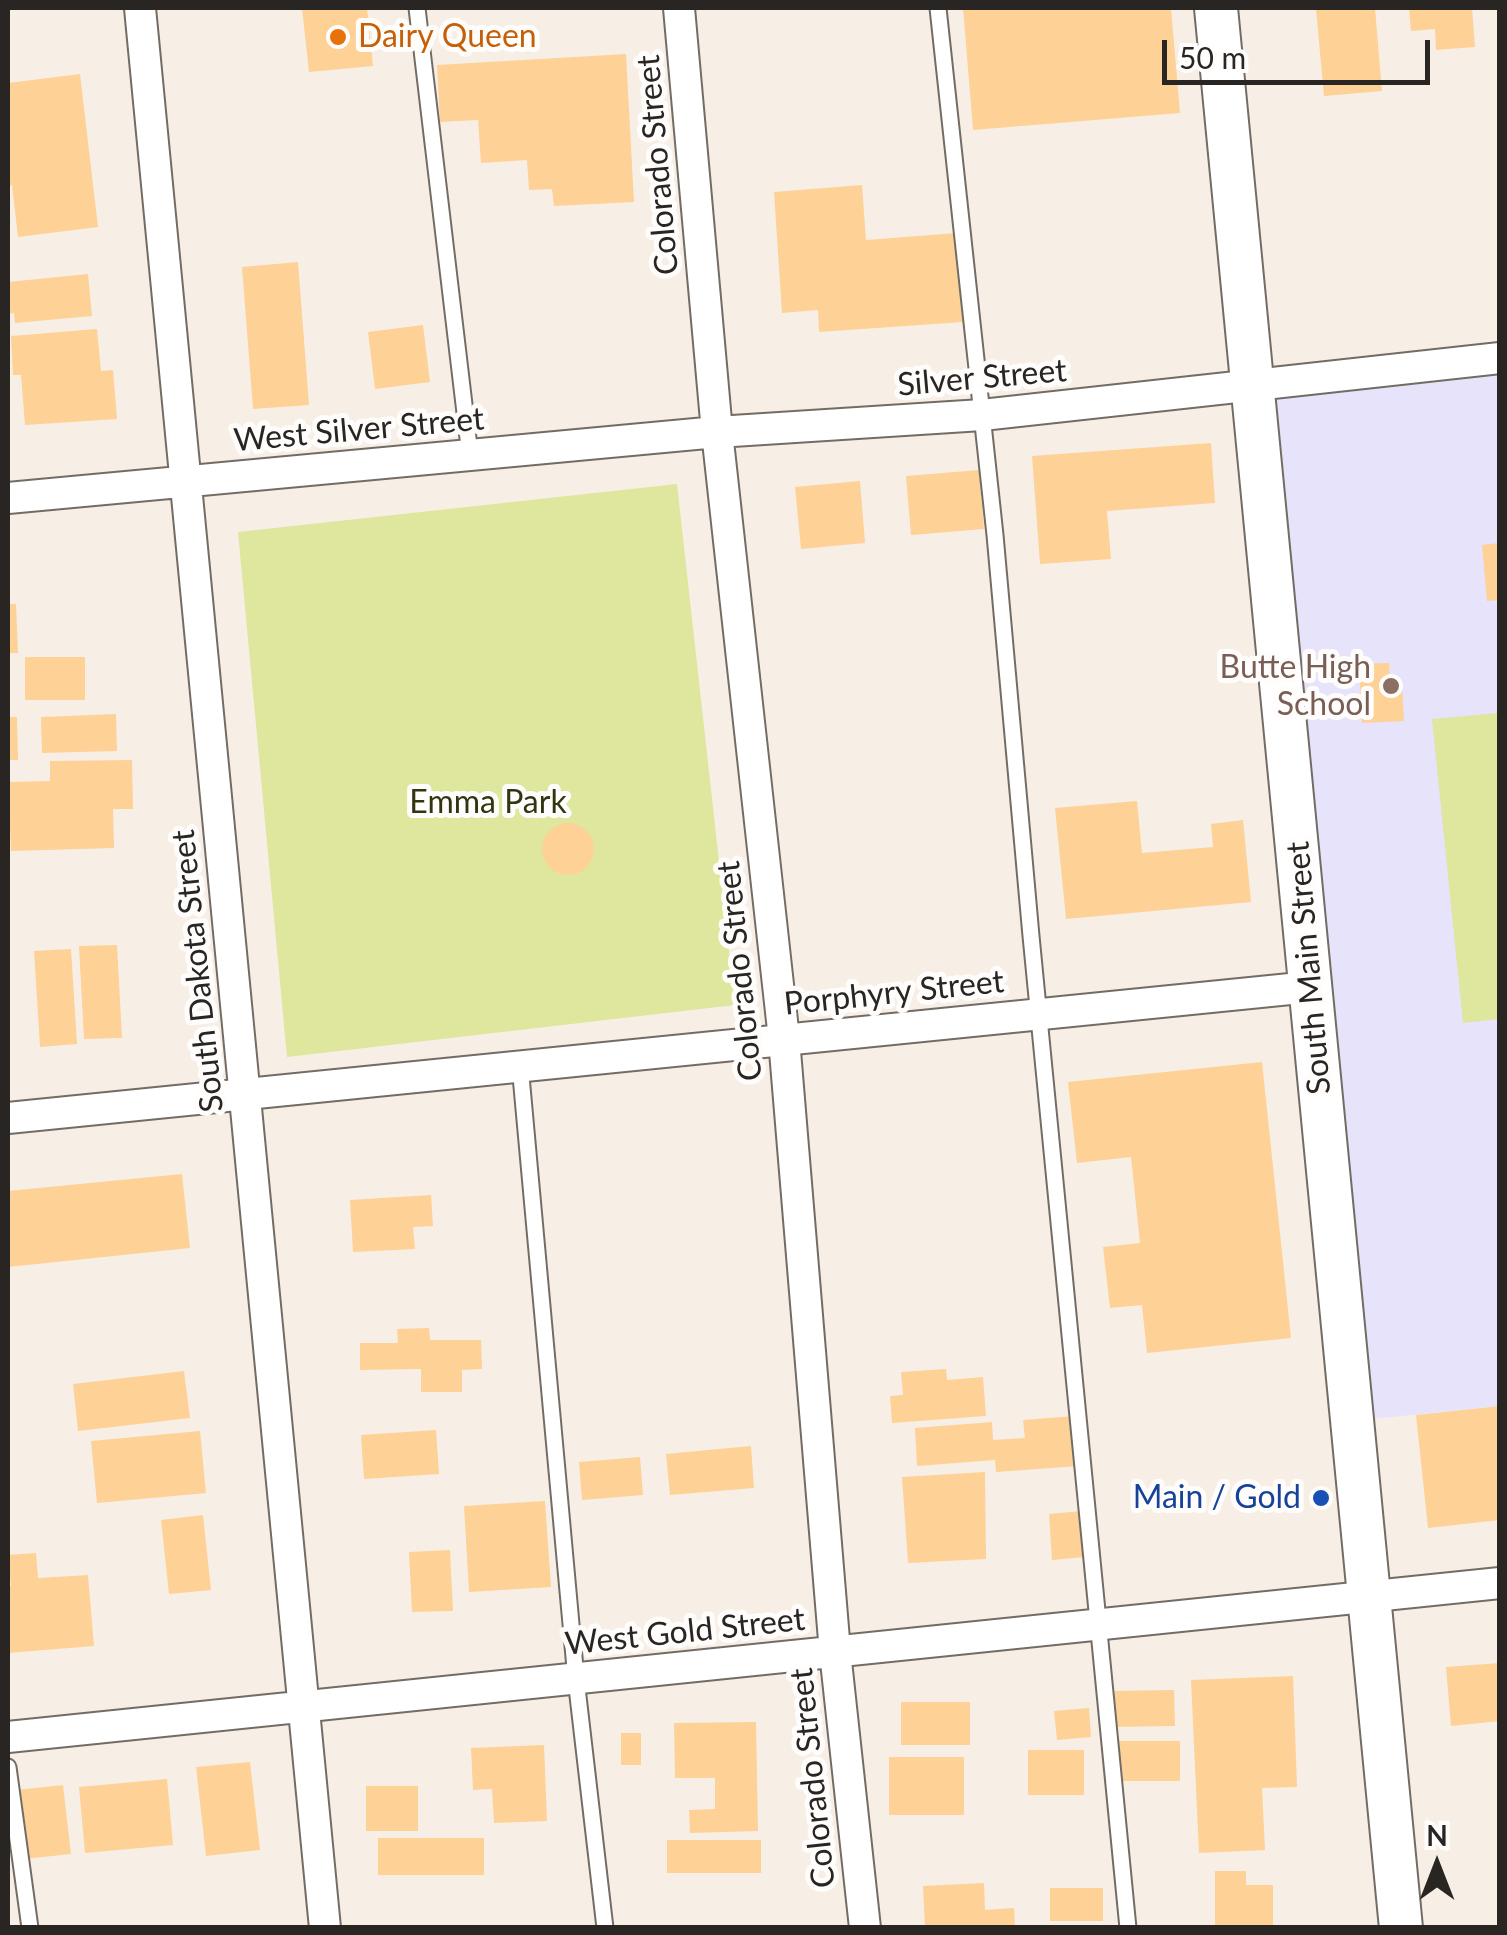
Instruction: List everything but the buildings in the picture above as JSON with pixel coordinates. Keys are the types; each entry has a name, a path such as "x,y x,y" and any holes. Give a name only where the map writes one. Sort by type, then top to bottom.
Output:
{"main road":[{"name":"South Main Street","path":"1216,8 1401,1928"}],"street":[{"name":"South Dakota Street","path":"140,8 325,1928"},
{"name":"Colorado Street","path":"679,8 717,432 784,1039 835,1652 865,1928"},
{"name":"Silver Street","path":"717,432 982,415 1500,358"},
{"name":"West Silver Street","path":"8,498 717,432"},
{"name":"Porphyry Street","path":"8,1118 1310,987"},
{"name":"West Gold Street","path":"8,1737 1500,1583"}],"lane":[{"path":"417,8 470,455"},
{"path":"938,8 982,415 1128,1928"},
{"path":"520,1065 576,1678 605,1928"},
{"path":"8,1767 30,1928"}],"shaded area":[{"name":"Butte High School","path":"1499,358 1499,1406 1352,1421 1253,386"}],"green space":[{"name":"Emma Park","path":"677,484 735,1005 287,1057 238,532"},
{"path":"1499,713 1499,1019 1463,1023 1432,719"}],"place":[{"name":"Dairy Queen","path":"338,37"},
{"name":"Butte High School","path":"1391,686"},
{"name":"Main / Gold","path":"1321,1498"}]}
